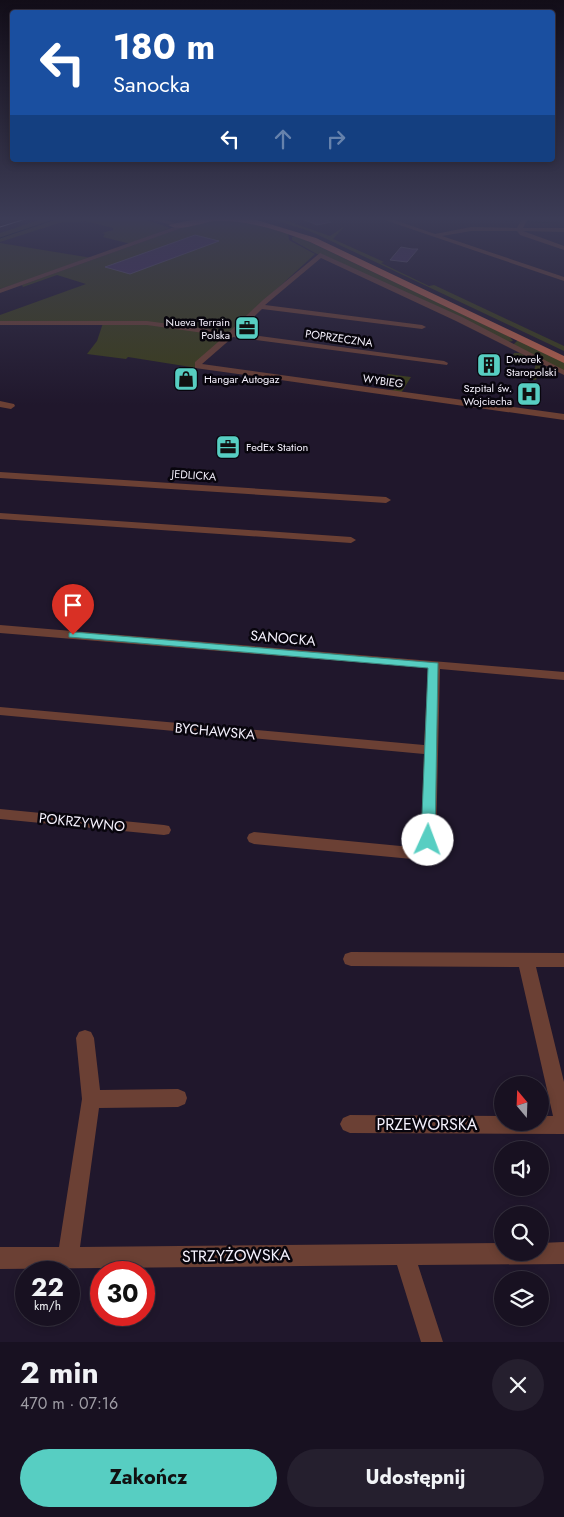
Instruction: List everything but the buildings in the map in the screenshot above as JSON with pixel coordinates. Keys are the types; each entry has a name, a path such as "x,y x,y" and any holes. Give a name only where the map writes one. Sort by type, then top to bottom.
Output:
{"main road":[{"path":"396,280 564,360"},
{"path":"408,280 564,354"},
{"path":"508,344 516,340 516,337"}],"street":[{"path":"0,291 30,280"},
{"path":"231,334 290,280"},
{"path":"373,280 446,313 564,373"},
{"path":"261,307 422,327"},
{"name":"POPRZECZNA","path":"0,323 139,322 444,363"},
{"name":"WYBIEG","path":"231,334 198,366 564,417"},
{"path":"0,404 11,406"},
{"name":"JEDLICKA","path":"0,475 386,500"},
{"path":"0,516 351,540"},
{"name":"SANOCKA","path":"0,629 564,676"},
{"path":"254,838 412,853 422,849 428,840 434,665"},
{"name":"BYCHAWSKA","path":"0,711 431,750"},
{"name":"POKRZYWNO","path":"0,814 164,830"},
{"path":"351,959 564,960"},
{"name":"PRZEWORSKA","path":"350,1124 564,1124 526,960"},
{"path":"68,1258 91,1099 84,1038"},
{"path":"91,1099 178,1098"},
{"path":"404,1253 432,1342"},
{"name":"STRZYŻOWSKA","path":"0,1258 564,1253"}],"green space":[{"path":"0,280 28,280 0,289"},
{"path":"37,280 44,280 23,287 22,285"},
{"path":"72,280 287,280 229,333 160,324 0,322 0,315 86,284"},
{"path":"373,280 389,280 510,337 513,341 508,342"},
{"path":"413,280 429,286 434,285 564,346 564,351"},
{"path":"103,323 136,323 226,336 197,368 128,357 126,359 87,354 97,341"},
{"path":"518,340 564,362 564,371 513,345"},
{"path":"514,353 520,353 549,369 539,369 543,374 539,373 536,380 531,380 536,364 515,357 505,373"},
{"path":"388,374 411,377 401,393 385,391 394,390 396,386 380,385"}],"place":[{"name":"Nueva Terrain Polska","path":"247,328"},
{"name":"Dworek Staropolski","path":"489,365"},
{"name":"Hangar Autogaz","path":"186,379"},
{"name":"Szpital św. Wojciecha","path":"529,394"},
{"name":"FedEx Station","path":"228,447"}],"route":[{"path":"73,635 434,665 428,840"}]}
